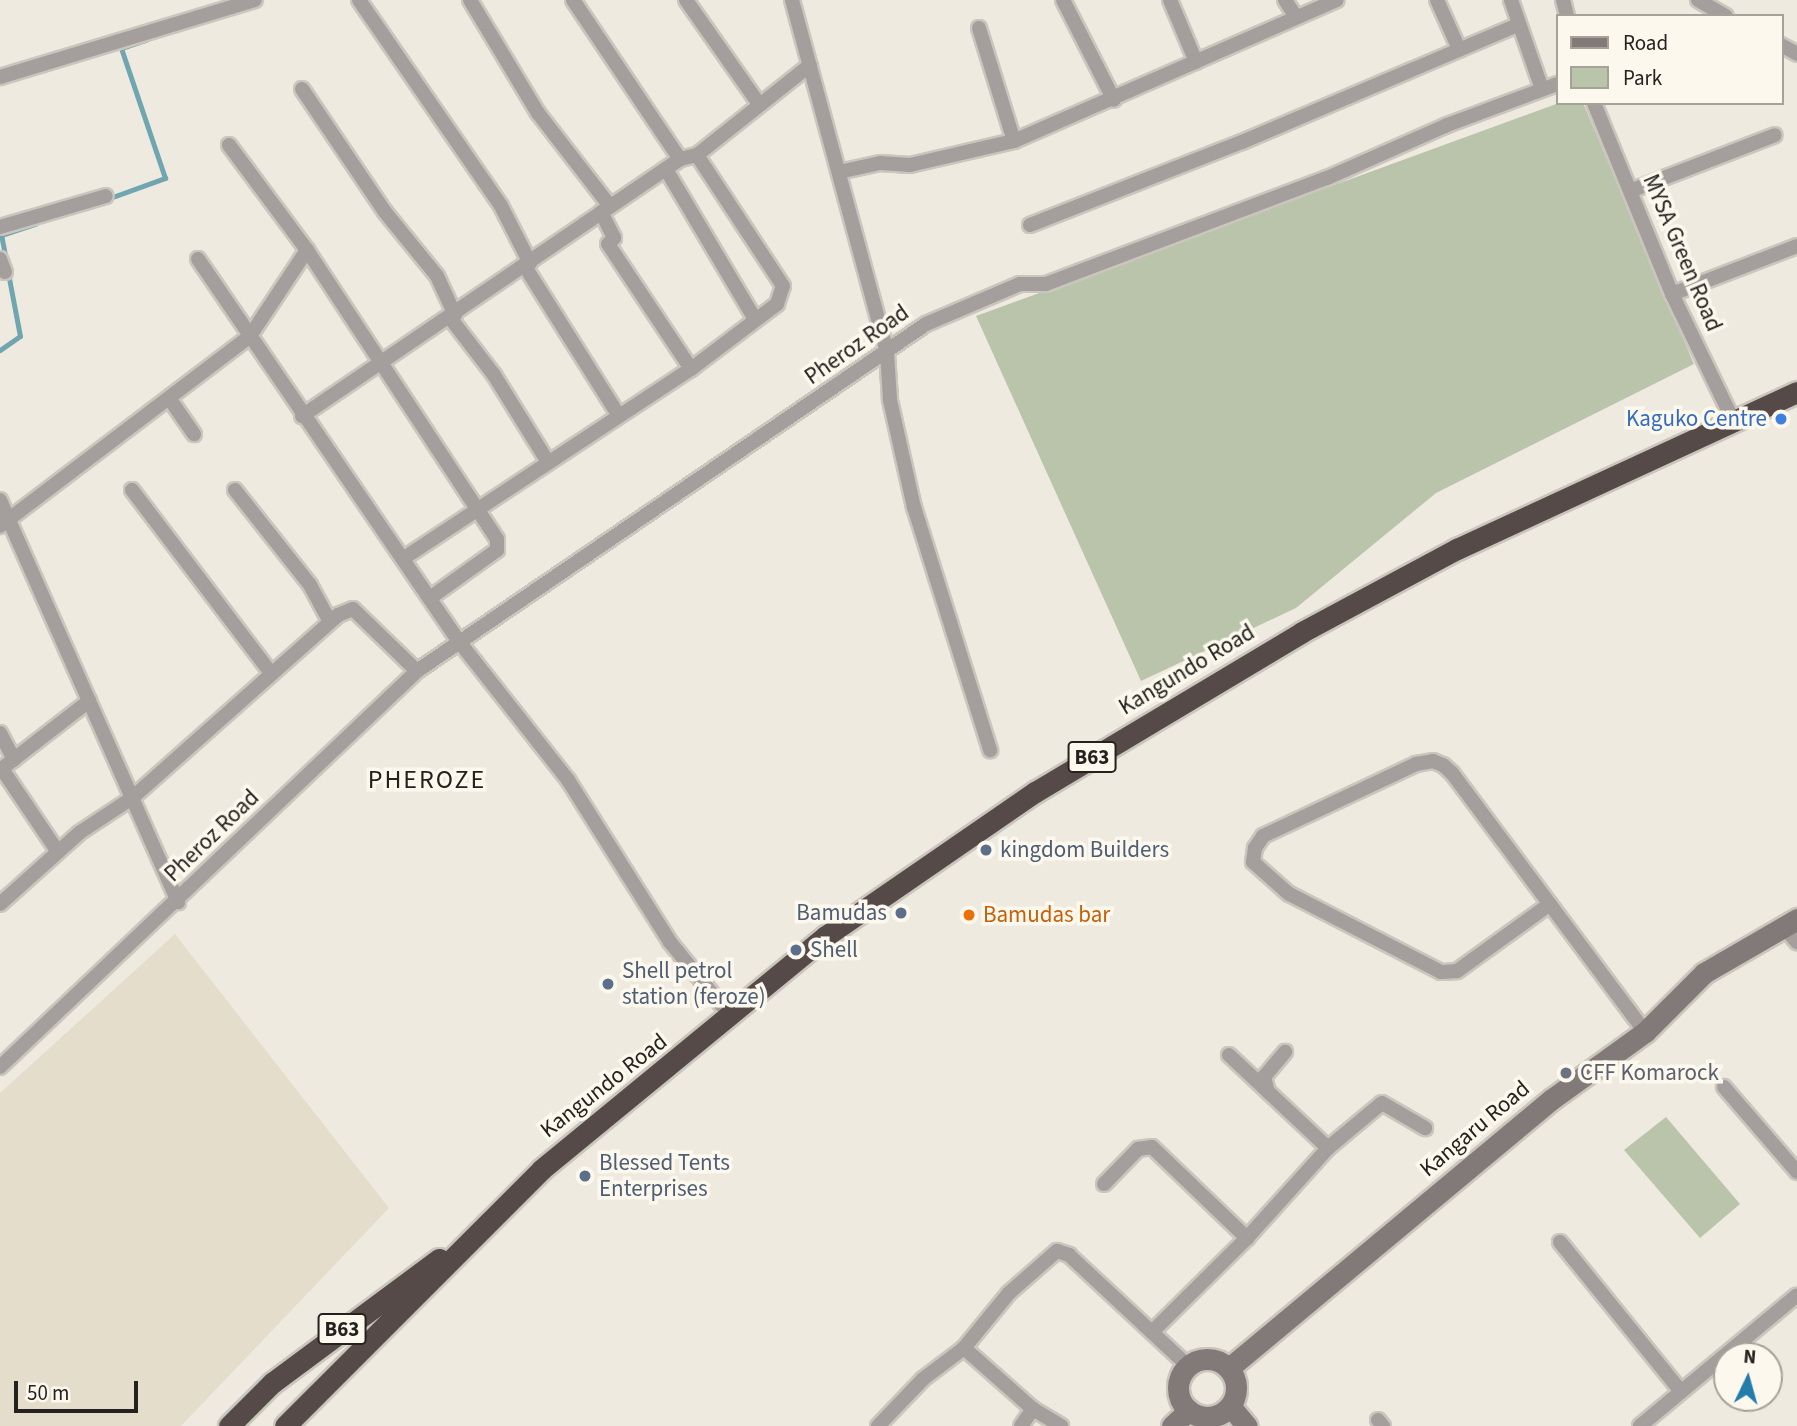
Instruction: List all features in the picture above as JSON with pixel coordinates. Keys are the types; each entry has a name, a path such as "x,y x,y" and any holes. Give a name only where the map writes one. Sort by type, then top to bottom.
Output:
{"highway":[{"name":"Kangundo Road","path":"285,1426 464,1243 542,1169 732,1018 826,936 1035,792 1162,715 1457,549 1732,418 1797,391"},
{"name":"Kangundo Road","path":"229,1426 283,1374 411,1275 464,1243"}],"main road":[{"name":"Kangaru Road","path":"1228,1368 1552,1099 1645,1032 1704,972 1790,922"},
{"path":"1204,1359 1228,1368 1236,1391 1230,1406 1206,1417 1189,1410 1178,1393 1188,1366 1204,1359"},
{"path":"1230,1406 1247,1426"},
{"path":"1172,1426 1189,1410"}],"street":[{"path":"0,77 256,0"},
{"path":"359,0 501,206 527,264 618,414"},
{"path":"470,0 538,113 605,209 614,238 608,244 691,369"},
{"path":"573,0 680,159"},
{"path":"687,0 759,104"},
{"path":"792,0 887,353 890,400 914,507 990,750"},
{"path":"1063,0 1114,100"},
{"path":"1170,0 1196,62"},
{"path":"1286,0 1296,17"},
{"path":"839,172 880,163 910,165 1014,141 1114,100 1337,0"},
{"path":"1437,0 1460,49"},
{"path":"1511,0 1517,25 1541,86"},
{"path":"1698,0 1722,14"},
{"path":"1030,225 1242,142 1517,25"},
{"path":"979,28 1014,141"},
{"path":"302,416 453,317 500,278 527,264 605,209 667,171 680,159 697,155 810,65"},
{"name":"Pheroz Road","path":"0,1067 178,902 417,671 461,644 926,324 974,301 1020,284 1045,284 1327,178 1541,86 1556,84"},
{"path":"302,89 385,212 437,276 453,317 494,375 548,462"},
{"name":"MYSA Green Road","path":"1595,105 1672,294 1732,418"},
{"path":"1630,191 1775,135"},
{"path":"229,145 307,250 497,539 497,550 430,598"},
{"path":"404,558 618,414 691,369 777,304 783,286 697,155"},
{"path":"667,171 755,319"},
{"path":"0,227 106,196"},
{"path":"1672,294 1797,246"},
{"path":"4,522 250,337 307,250"},
{"path":"198,259 302,416 404,558 461,644 568,780 670,942 732,1018"},
{"path":"169,398 194,434"},
{"path":"235,489 310,584 330,622"},
{"path":"132,490 270,672"},
{"path":"0,500 4,522 89,701 178,902"},
{"path":"0,904 58,852 132,798 270,672 330,622 353,608 417,671"},
{"path":"58,852 1,769 89,701"},
{"path":"0,733 14,759"},
{"path":"1550,904 1457,971 1441,972 1289,894 1253,862 1255,848 1263,835 1416,764 1433,761 1452,773 1550,904 1645,1032"},
{"path":"1790,922 1797,942"},
{"path":"1268,1092 1264,1077 1285,1052"},
{"path":"1229,1055 1328,1148"},
{"path":"1724,1087 1797,1172"},
{"path":"1152,1332 1247,1238 1328,1148 1382,1103 1425,1128"},
{"path":"1104,1184 1138,1149 1153,1147 1247,1238"},
{"path":"1560,1242 1679,1390"},
{"path":"878,1426 923,1379 964,1349 1009,1293 1057,1251 1069,1255 1188,1366"},
{"path":"1640,1426 1679,1390 1797,1295"},
{"path":"964,1349 1033,1409 1061,1426"},
{"path":"1021,1426 1033,1409"}],"shaded area":[{"path":"175,934 389,1208 181,1426 0,1426 0,1093"}],"green space":[{"path":"1556,104 1584,105 1694,364 1436,493 1296,608 1141,681 976,316"},
{"path":"1666,1117 1740,1204 1700,1238 1624,1150"}],"waterway":[{"path":"107,199 165,178 121,48 146,40"},
{"path":"6,260 1,235 35,224"},
{"path":"0,350 20,336 8,273"}],"place":[{"name":"Kaguko Centre","path":"1781,419"},
{"name":"kingdom Builders","path":"986,850"},
{"name":"Bamudas","path":"901,913"},
{"name":"Bamudas bar","path":"969,915"},
{"name":"Shell","path":"796,950"},
{"name":"Shell petrol station (feroze)","path":"608,984"},
{"name":"CFF Komarock","path":"1566,1073"},
{"name":"Blessed Tents Enterprises","path":"585,1176"}],"district":[{"name":"PHEROZE","path":"427,780"}]}
